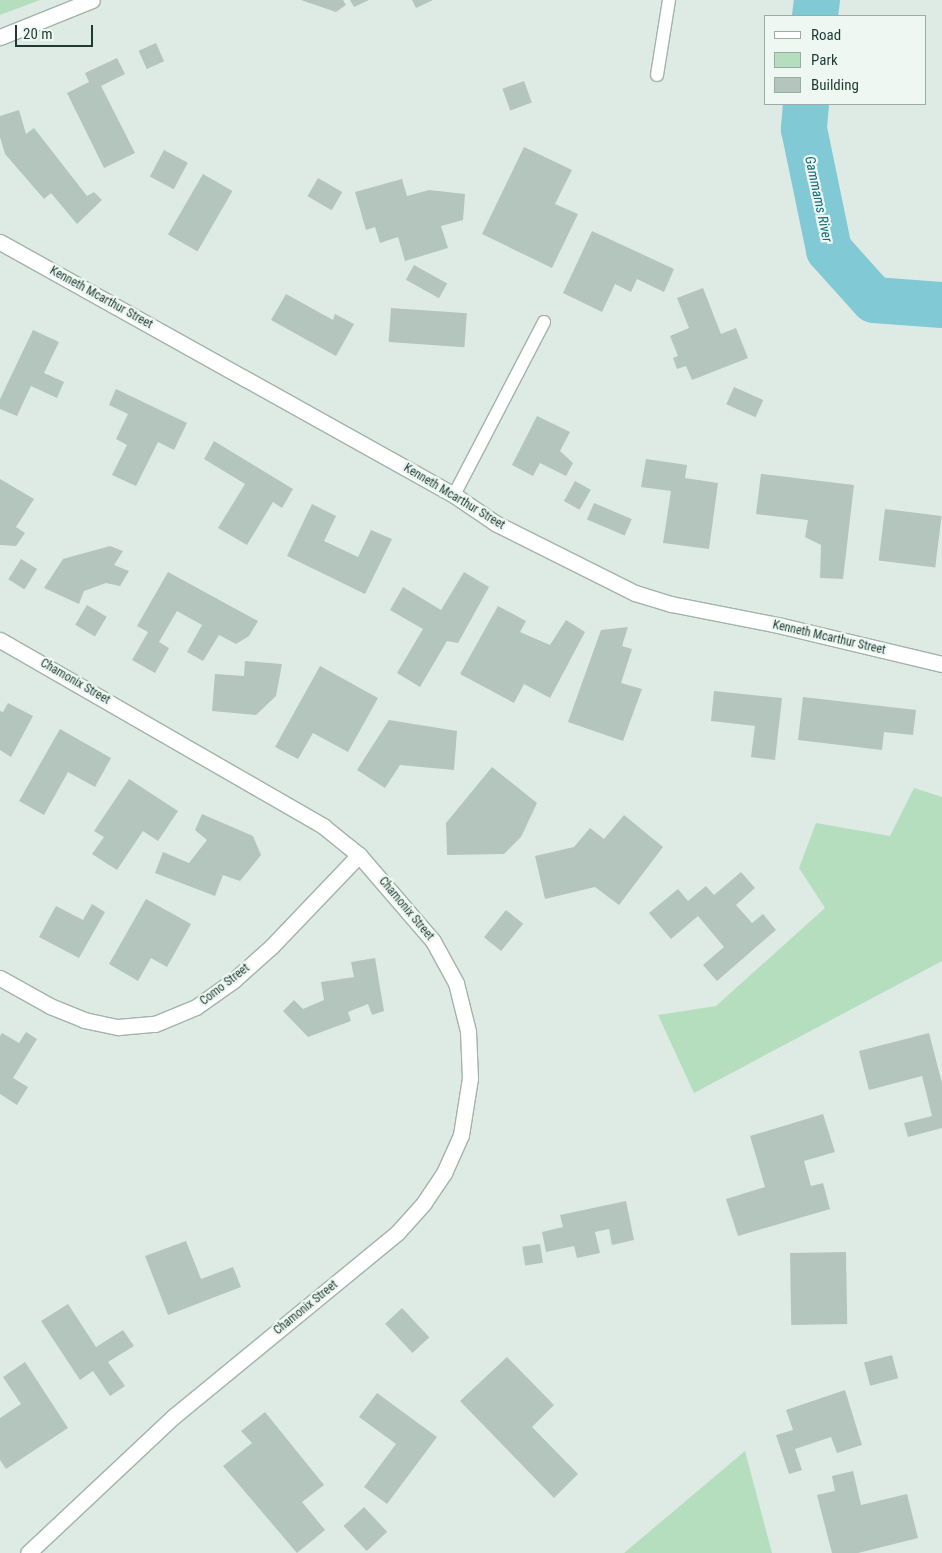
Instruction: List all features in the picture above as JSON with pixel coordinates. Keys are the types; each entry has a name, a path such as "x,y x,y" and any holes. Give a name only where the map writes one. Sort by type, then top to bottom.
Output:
{"street":[{"path":"0,37 92,0"},
{"name":"Kenneth Mcarthur Street","path":"0,242 454,495 495,523 635,593 670,604 778,626 942,664"},
{"name":"Chamonix Street","path":"0,640 323,826 359,855 433,941 456,983 468,1031 470,1078 461,1135 444,1173 424,1203 396,1232 174,1416 28,1553"},
{"name":"Como Street","path":"0,978 50,1006 84,1020 118,1027 155,1024 196,1007 234,980 272,946 359,855"}],"lane":[{"path":"657,75 669,0"},
{"path":"454,495 544,322"}],"green space":[{"path":"0,0 40,0 0,15"},
{"path":"914,788 942,797 942,961 694,1093 658,1015 716,1006 825,908 799,868 816,823 890,836"},
{"path":"745,1451 772,1553 624,1553"}],"building":[{"path":"301,0 343,0 346,5 336,12"},
{"path":"350,0 369,0 354,7"},
{"path":"412,0 433,0 416,8"},
{"path":"156,43 164,61 147,69 139,51"},
{"path":"117,58 125,74 101,86 135,153 104,168 67,93 89,82 85,73"},
{"path":"524,81 532,103 510,110 502,89"},
{"path":"19,110 26,134 34,128 87,196 94,192 102,200 77,224 51,193 44,199 5,154 0,137 0,116"},
{"path":"524,147 572,170 555,204 578,214 552,268 482,234"},
{"path":"164,150 188,163 174,189 150,176"},
{"path":"203,174 232,191 197,252 168,235"},
{"path":"318,178 342,192 332,210 308,196"},
{"path":"402,179 407,196 429,190 465,194 463,220 441,226 448,248 405,261 398,237 380,243 375,227 366,230 355,192"},
{"path":"592,231 674,269 664,292 637,279 631,292 615,284 602,312 563,293"},
{"path":"414,265 447,283 439,298 406,280"},
{"path":"703,288 721,334 736,328 748,358 692,380 686,366 677,369 673,358 678,356 670,336 689,328 677,298"},
{"path":"286,294 333,320 335,314 354,324 336,356 271,320"},
{"path":"391,308 467,313 464,347 389,342"},
{"path":"33,330 59,342 44,373 64,382 57,398 31,386 17,416 0,409 0,399"},
{"path":"734,387 763,400 756,417 726,404"},
{"path":"116,389 187,423 174,450 158,442 136,486 112,475 127,445 116,439 128,414 109,405"},
{"path":"537,416 570,432 560,451 573,463 566,476 540,463 533,476 512,465"},
{"path":"214,441 293,489 282,508 273,502 247,545 218,528 245,484 204,459"},
{"path":"646,459 687,465 685,478 718,483 709,549 663,543 671,491 641,487"},
{"path":"761,474 854,485 843,579 820,578 821,545 805,537 808,520 756,514"},
{"path":"0,479 34,499 16,527 25,533 16,546 0,545"},
{"path":"575,481 591,490 580,510 564,501"},
{"path":"594,503 632,519 625,536 587,520"},
{"path":"312,504 336,516 324,541 358,557 371,530 392,539 365,594 287,556"},
{"path":"885,509 942,516 935,568 879,561"},
{"path":"110,546 123,551 114,565 129,571 120,586 106,583 84,591 79,604 44,588 63,559"},
{"path":"21,559 37,569 24,589 8,579"},
{"path":"168,572 258,621 249,636 236,644 219,635 203,661 187,652 202,625 177,611 159,642 169,648 155,673 132,660 148,632 137,626"},
{"path":"464,572 489,587 458,643 447,641 420,687 397,673 423,629 390,610 403,587 441,610"},
{"path":"87,605 107,617 95,637 75,625"},
{"path":"498,606 526,621 520,632 550,645 566,620 585,632 550,698 524,684 514,703 460,674"},
{"path":"628,627 622,646 632,649 621,683 642,689 623,741 568,722 601,630"},
{"path":"245,661 282,664 276,696 256,715 212,711 215,674 244,676"},
{"path":"320,666 378,698 348,752 313,733 298,759 275,747"},
{"path":"714,691 782,698 775,760 751,757 755,726 711,721"},
{"path":"803,697 916,710 913,735 884,732 882,750 798,740"},
{"path":"8,703 33,716 11,757 0,750 0,711 3,712"},
{"path":"389,720 457,731 454,770 400,765 385,788 357,770"},
{"path":"60,729 111,758 95,787 68,772 44,815 19,801"},
{"path":"492,767 537,803 521,837 504,854 447,855 446,823"},
{"path":"129,779 178,811 158,841 143,831 117,870 92,854 104,837 94,831"},
{"path":"202,814 253,836 261,855 240,881 223,875 215,896 155,873 163,852 189,863 207,840 195,830"},
{"path":"624,815 663,847 619,905 595,887 545,899 535,856 574,847 590,828 604,839"},
{"path":"741,872 755,888 736,905 752,923 763,914 776,930 717,981 703,965 724,947 698,916 671,939 649,913 678,889 688,901 706,886 714,895"},
{"path":"146,899 191,924 167,967 151,958 138,981 109,964"},
{"path":"92,904 105,912 79,958 39,937 56,906 83,920"},
{"path":"506,910 523,924 501,951 484,937"},
{"path":"375,958 384,1011 372,1015 368,1004 348,1012 351,1021 308,1037 283,1011 294,1000 303,1009 324,1000 321,982 354,977 351,962"},
{"path":"26,1032 37,1039 13,1078 28,1087 17,1105 0,1094 0,1036 2,1033 19,1043"},
{"path":"929,1033 942,1083 942,1128 908,1137 904,1123 932,1116 922,1076 869,1090 859,1051"},
{"path":"823,1114 835,1152 804,1161 811,1186 823,1183 830,1209 738,1236 726,1199 765,1187 750,1136"},
{"path":"626,1201 634,1240 612,1245 609,1229 595,1232 600,1253 577,1258 574,1246 546,1252 542,1232 563,1227 560,1215"},
{"path":"186,1241 201,1279 233,1267 241,1287 168,1315 145,1256"},
{"path":"540,1244 543,1263 525,1266 522,1247"},
{"path":"846,1252 847,1324 791,1325 790,1253"},
{"path":"68,1304 96,1347 123,1330 134,1346 108,1362 125,1386 110,1396 93,1371 80,1380 41,1321"},
{"path":"402,1308 429,1337 412,1353 385,1324"},
{"path":"892,1355 898,1378 870,1386 864,1363"},
{"path":"507,1357 554,1405 532,1427 578,1474 554,1498 460,1401"},
{"path":"25,1362 68,1428 6,1469 0,1460 0,1418 21,1404 3,1377"},
{"path":"845,1390 862,1445 837,1453 831,1437 795,1449 802,1470 789,1474 776,1435 793,1430 786,1410"},
{"path":"377,1393 437,1437 387,1504 364,1487 396,1444 359,1417"},
{"path":"265,1412 324,1485 302,1502 325,1530 297,1553 223,1466 252,1443 241,1431"},
{"path":"853,1471 861,1505 907,1494 918,1538 858,1553 832,1553 817,1495 835,1491 832,1476"},
{"path":"364,1507 387,1532 367,1551 344,1526"}],"waterway":[{"name":"Gammams River","path":"815,15 817,0"},
{"name":"Gammams River","path":"806,105 804,129 829,250 874,300 942,305"}]}
